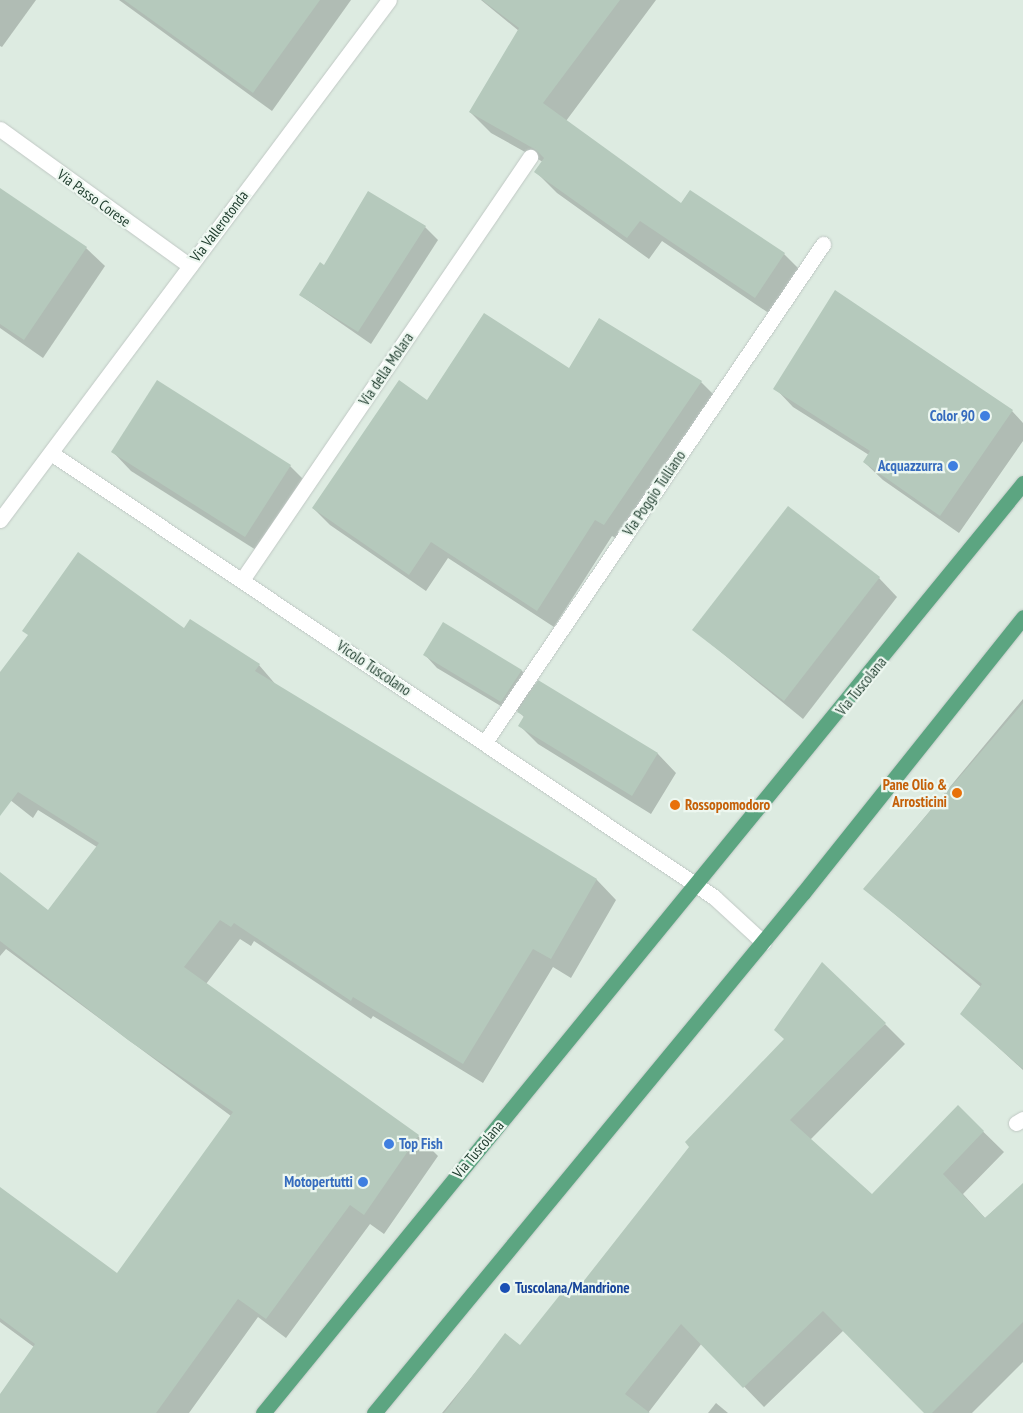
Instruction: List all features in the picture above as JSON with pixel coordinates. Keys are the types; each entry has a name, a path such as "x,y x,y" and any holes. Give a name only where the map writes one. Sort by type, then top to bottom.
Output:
{"main road":[{"name":"Via Tuscolana","path":"263,1413 1023,483"},
{"path":"374,1413 763,942 1023,617"}],"street":[{"name":"Via Vallerotonda","path":"0,520 389,0"},
{"name":"Via Passo Corese","path":"0,129 190,266"},
{"name":"Via della Molara","path":"242,580 530,157"},
{"name":"Via Poggio Tulliano","path":"485,742 823,244"},
{"name":"Vicolo Tuscolano","path":"51,453 485,742 695,886"},
{"path":"695,886 734,912 763,942"}],"building":[{"path":"124,0 320,0 253,93"},
{"path":"482,0 620,0 543,103 681,203 690,190 785,253 755,298 640,221 627,238 534,172 544,158 536,150 469,112 519,28"},
{"path":"0,188 87,247 24,340 0,324"},
{"path":"368,191 426,226 358,332 299,295 320,262 324,265"},
{"path":"835,290 1013,410 940,516 863,462 870,451 773,389"},
{"path":"484,313 569,368 599,318 702,381 604,525 595,520 537,611 431,542 409,575 312,508 399,380 427,400"},
{"path":"157,380 291,465 245,537 111,452"},
{"path":"788,506 880,577 784,701 692,630"},
{"path":"78,552 184,628 190,619 260,664 255,671 597,879 551,959 533,949 463,1064 353,997 351,1001 234,923 231,927 220,920 184,967 419,1135 364,1215 350,1205 266,1319 238,1299 156,1413 0,1413 0,1394 35,1344 0,1318 0,1187 117,1273 233,1112 128,1040 0,941 0,872 48,910 99,843 18,792 0,816 0,672 28,635 22,631"},
{"path":"443,622 522,670 501,702 423,655"},
{"path":"538,680 658,753 632,796 518,726 524,716 517,712"},
{"path":"1023,703 1023,1069 960,1014 982,984 863,889"},
{"path":"822,962 886,1023 790,1120 872,1194 958,1105 984,1131 943,1174 985,1218 1023,1183 1023,1322 932,1413 924,1413 823,1311 743,1388 681,1324 625,1394 650,1413 444,1413 505,1333 520,1345 571,1281 579,1287 689,1147 685,1142 784,1039 774,1030"}],"place":[{"name":"Color 90","path":"985,416"},
{"name":"Acquazzurra","path":"953,466"},
{"name":"Pane Olio & Arrosticini","path":"957,793"},
{"name":"Rossopomodoro","path":"675,805"},
{"name":"Top Fish","path":"389,1144"},
{"name":"Motopertutti","path":"363,1182"},
{"name":"Tuscolana/Mandrione","path":"505,1288"}]}
